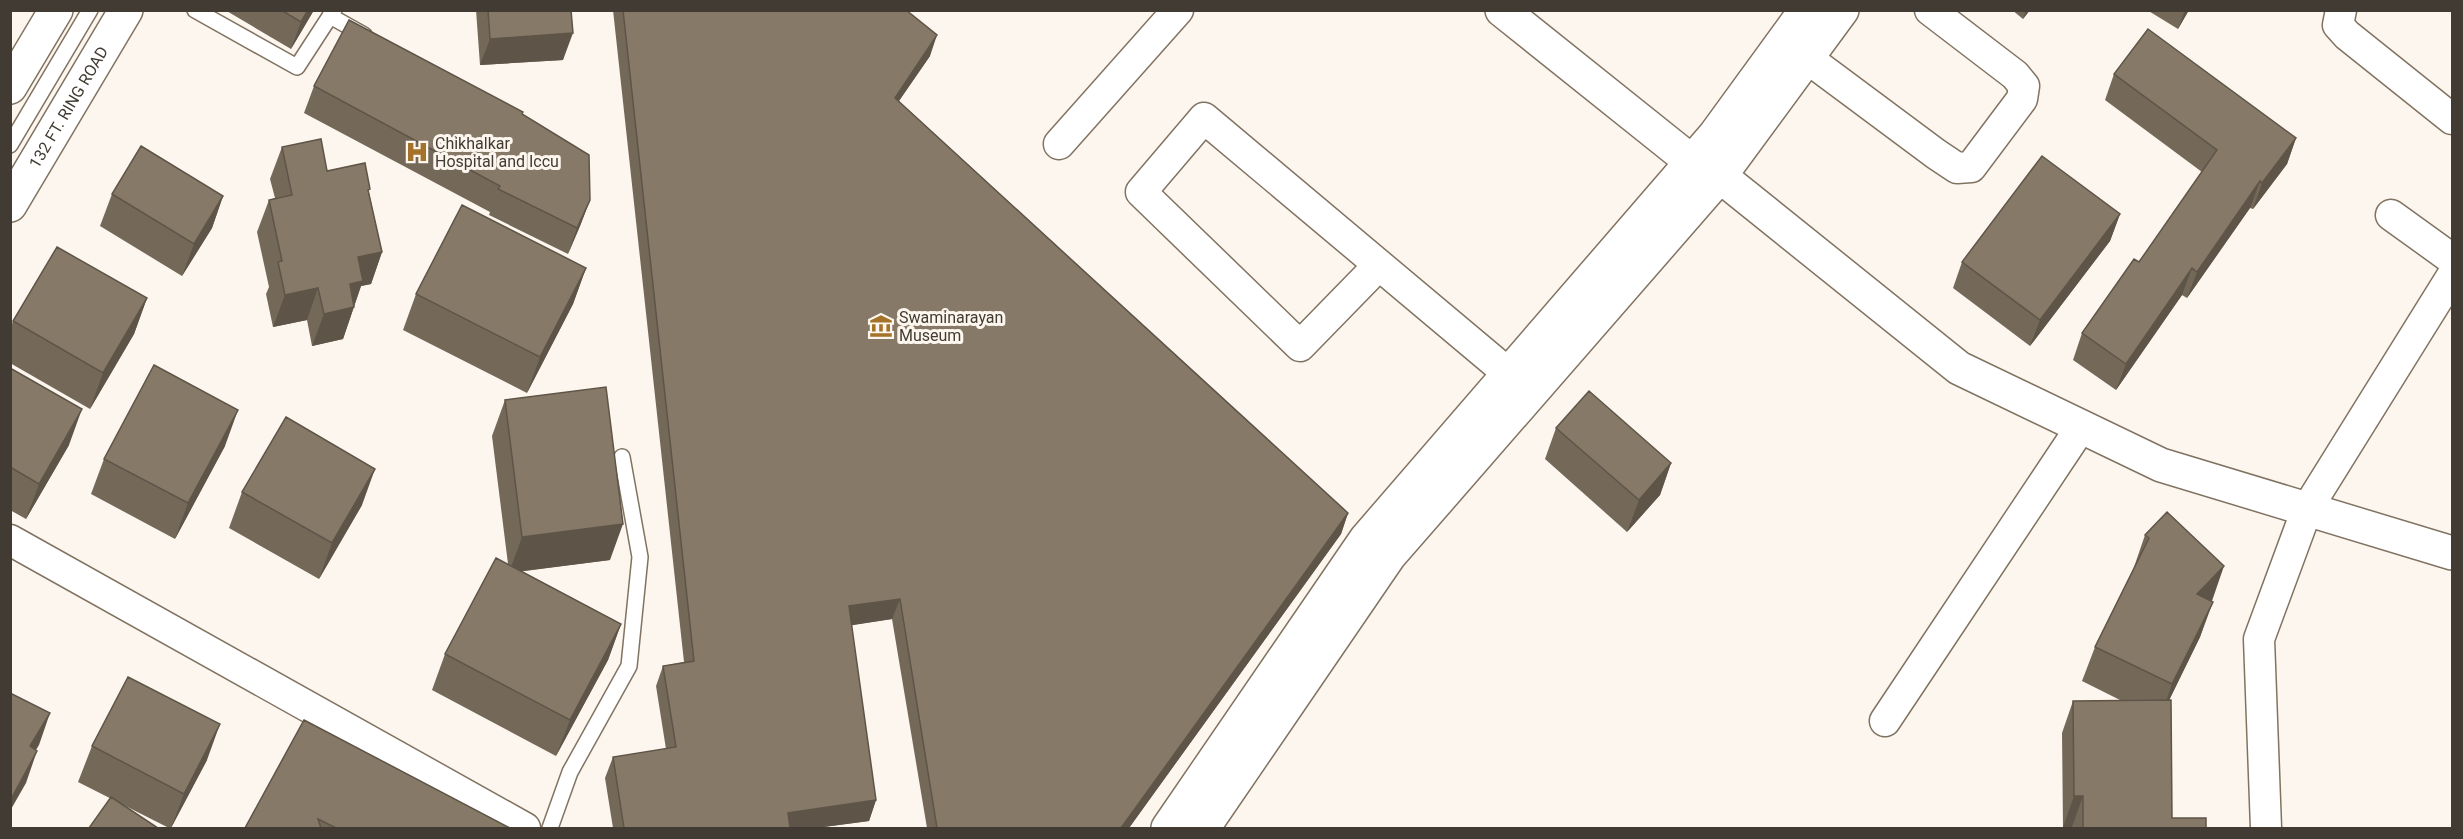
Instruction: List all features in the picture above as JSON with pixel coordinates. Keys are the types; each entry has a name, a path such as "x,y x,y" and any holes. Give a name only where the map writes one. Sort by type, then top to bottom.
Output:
{"street":[{"path":"10,87 56,10"},
{"name":"132 FT. RING ROAD","path":"10,205 126,10"},
{"path":"1059,144 1178,10"},
{"path":"1502,10 1692,162 1720,176 1959,368 2161,465 2452,553"},
{"path":"1168,828 1366,539 1715,135 1806,10"},
{"path":"1203,828 1389,556 1720,176 1842,10"},
{"path":"1807,58 1957,168 1971,167 2022,99 2024,86 2015,75 1930,10"},
{"path":"2341,10 2338,25 2347,35 2452,118"},
{"path":"1379,265 1300,346 1141,192 1204,118 1509,374"},
{"path":"2391,215 2452,259"},
{"path":"2266,828 2259,639 2307,509 2450,287"},
{"path":"1885,721 2081,427"},
{"path":"10,540 525,828"}],"lane":[{"path":"10,145 90,10"},
{"path":"195,10 297,67 332,13 381,45"},
{"path":"550,828 570,772 629,666 640,557 622,457"}],"building":[{"path":"281,10 308,10 301,22"},
{"path":"488,10 571,10 573,33 490,39"},
{"name":"Swaminarayan Museum","path":"623,10 906,10 937,35 895,98 1348,513 1121,828 937,828 900,599 849,606 876,800 788,813 790,828 624,828 613,757 676,747 663,666 694,661"},
{"path":"349,20 523,112 522,114 589,155 590,200 577,228 498,189 500,186 314,86"},
{"path":"2148,29 2296,138 2262,183 2260,181 2197,272 2192,268 2126,364 2082,333 2134,259 2139,262 2217,150 2114,74"},
{"path":"321,139 327,171 365,163 370,189 368,190 382,252 358,257 363,281 350,284 354,307 324,314 318,288 285,295 278,262 282,261 269,200 292,195 282,147"},
{"path":"141,146 223,196 194,244 112,194"},
{"path":"2042,156 2120,214 2040,320 1962,262"},
{"path":"462,205 586,268 540,357 416,294"},
{"path":"57,247 147,298 103,373 13,321"},
{"path":"154,365 238,410 188,503 104,459"},
{"path":"10,368 82,409 39,484 10,467"},
{"path":"606,387 623,524 522,537 505,400"},
{"path":"1589,391 1671,463 1639,500 1556,428"},
{"path":"286,417 375,469 332,543 242,492"},
{"path":"2167,512 2224,566 2197,594 2213,602 2172,684 2095,647 2149,538 2145,535"},
{"path":"496,558 621,624 570,720 445,654"},
{"path":"128,677 220,724 184,794 92,746"},
{"path":"10,693 50,713 30,746 37,751 10,801"},
{"path":"2171,700 2172,818 2206,818 2206,828 2083,828 2083,796 2074,796 2073,701"},
{"path":"304,720 510,828 336,828 318,819 321,828 245,828"},
{"path":"111,797 158,828 89,828"}],"place":[{"name":"Chikhalkar Hospital and Iccu","path":"417,152"},
{"name":"Swaminarayan Museum","path":"881,326"}]}
